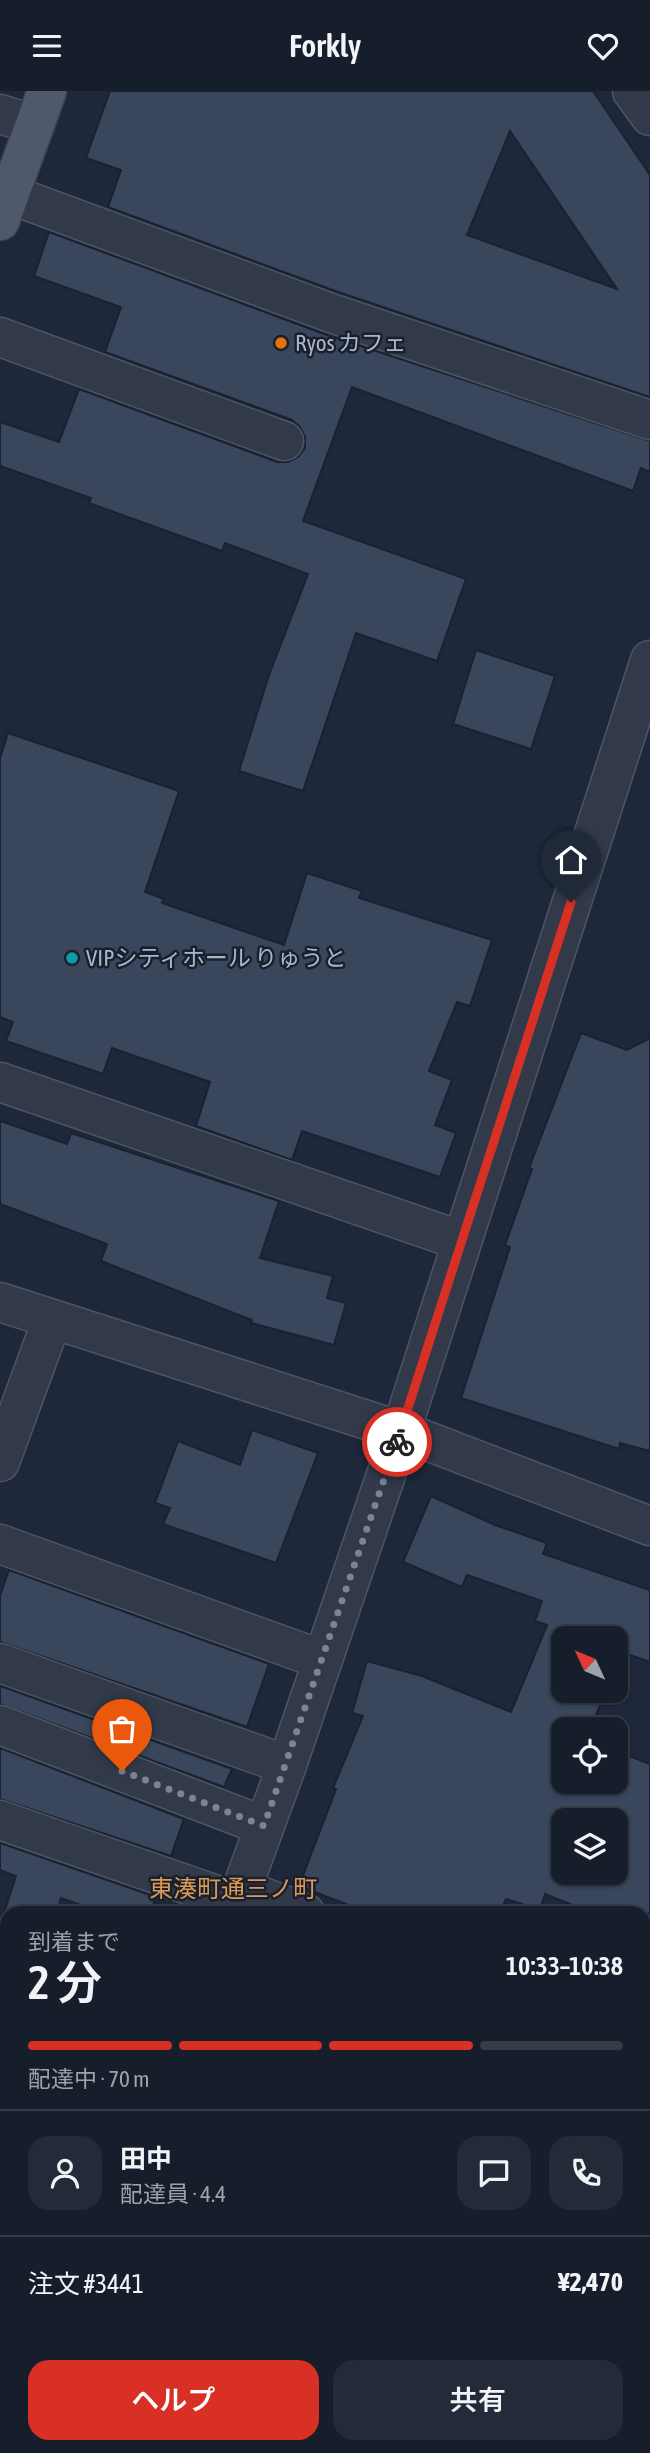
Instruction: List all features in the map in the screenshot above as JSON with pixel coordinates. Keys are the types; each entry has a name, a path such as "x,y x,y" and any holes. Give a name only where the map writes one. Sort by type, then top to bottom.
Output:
{"main road":[{"path":"5,207 27,110"}],"street":[{"path":"632,91 650,116"},
{"path":"5,207 650,420"},
{"path":"0,337 284,441"},
{"path":"237,1901 287,1765 401,1431 650,660"},
{"path":"629,719 650,756"},
{"path":"0,1082 463,1241"},
{"path":"0,1302 401,1431 650,1526"},
{"path":"2,1453 52,1320"},
{"path":"0,1544 323,1660"},
{"path":"0,1663 287,1765"},
{"path":"0,1724 264,1826"},
{"path":"0,1820 237,1901 265,1906"}],"building":[{"path":"110,91 593,91 650,175 650,397 338,292 108,207 121,170 86,158","holes":["510,131 617,289 467,235"]},
{"path":"49,232 324,334 650,441 650,472 641,468 633,491 352,387 303,521 466,579 437,661 356,633 303,791 239,771 269,675 308,574 225,543 222,551 89,503 91,498 0,466 0,422 59,442 79,389 277,462 288,462 298,457 305,448 305,437 300,427 292,420 105,352 121,307 34,276"},
{"path":"476,650 555,676 531,749 453,724"},
{"path":"8,733 179,791 145,892 164,899 162,903 284,945 307,873 362,891 359,898 492,940 470,1006 457,1002 429,1071 452,1080 435,1125 456,1133 440,1177 302,1131 292,1160 196,1126 210,1082 112,1048 103,1074 6,1041 13,1022 0,1017 0,758"},
{"path":"581,1033 627,1050 650,1038 650,1451 620,1443 619,1449 461,1398 510,1247 505,1245 532,1169 529,1168"},
{"path":"0,1121 67,1144 71,1133 279,1201 260,1258 333,1276 327,1298 346,1303 334,1345 251,1323 252,1320 101,1261 107,1244 0,1204"},
{"path":"252,1430 318,1453 276,1563 163,1524 170,1508 155,1503 178,1441 240,1465"},
{"path":"431,1496 495,1525 547,1543 543,1554 650,1590 650,1662 628,1654 628,1626 551,1626 551,1703 601,1703 595,1717 551,1717 551,1794 628,1794 628,1756 650,1764 650,1906 575,1906 545,1894 541,1906 528,1906 506,1899 503,1906 351,1906 299,1886 336,1789 333,1788 363,1716 352,1713 367,1661 422,1676 511,1712 547,1625 535,1621 542,1601 467,1575 462,1587 403,1562"},
{"path":"9,1570 269,1664 247,1727 0,1642 0,1596"},
{"path":"0,1686 232,1769 224,1787 0,1704"},
{"path":"0,1748 184,1819 171,1856 0,1799"},
{"path":"0,1843 156,1897 153,1906 83,1906 61,1898 59,1906 6,1906 16,1876 0,1870"}],"way so far":[{"path":"122,1771 264,1826 397,1442"}],"place":[{"name":"Ryos カフェ","path":"281,343"},
{"name":"VIPシティホール りゅうと","path":"72,958"}],"district":[{"name":"東湊町通三ノ町","path":"233,1888"}],"route":[{"path":"397,1442 571,902"}]}
